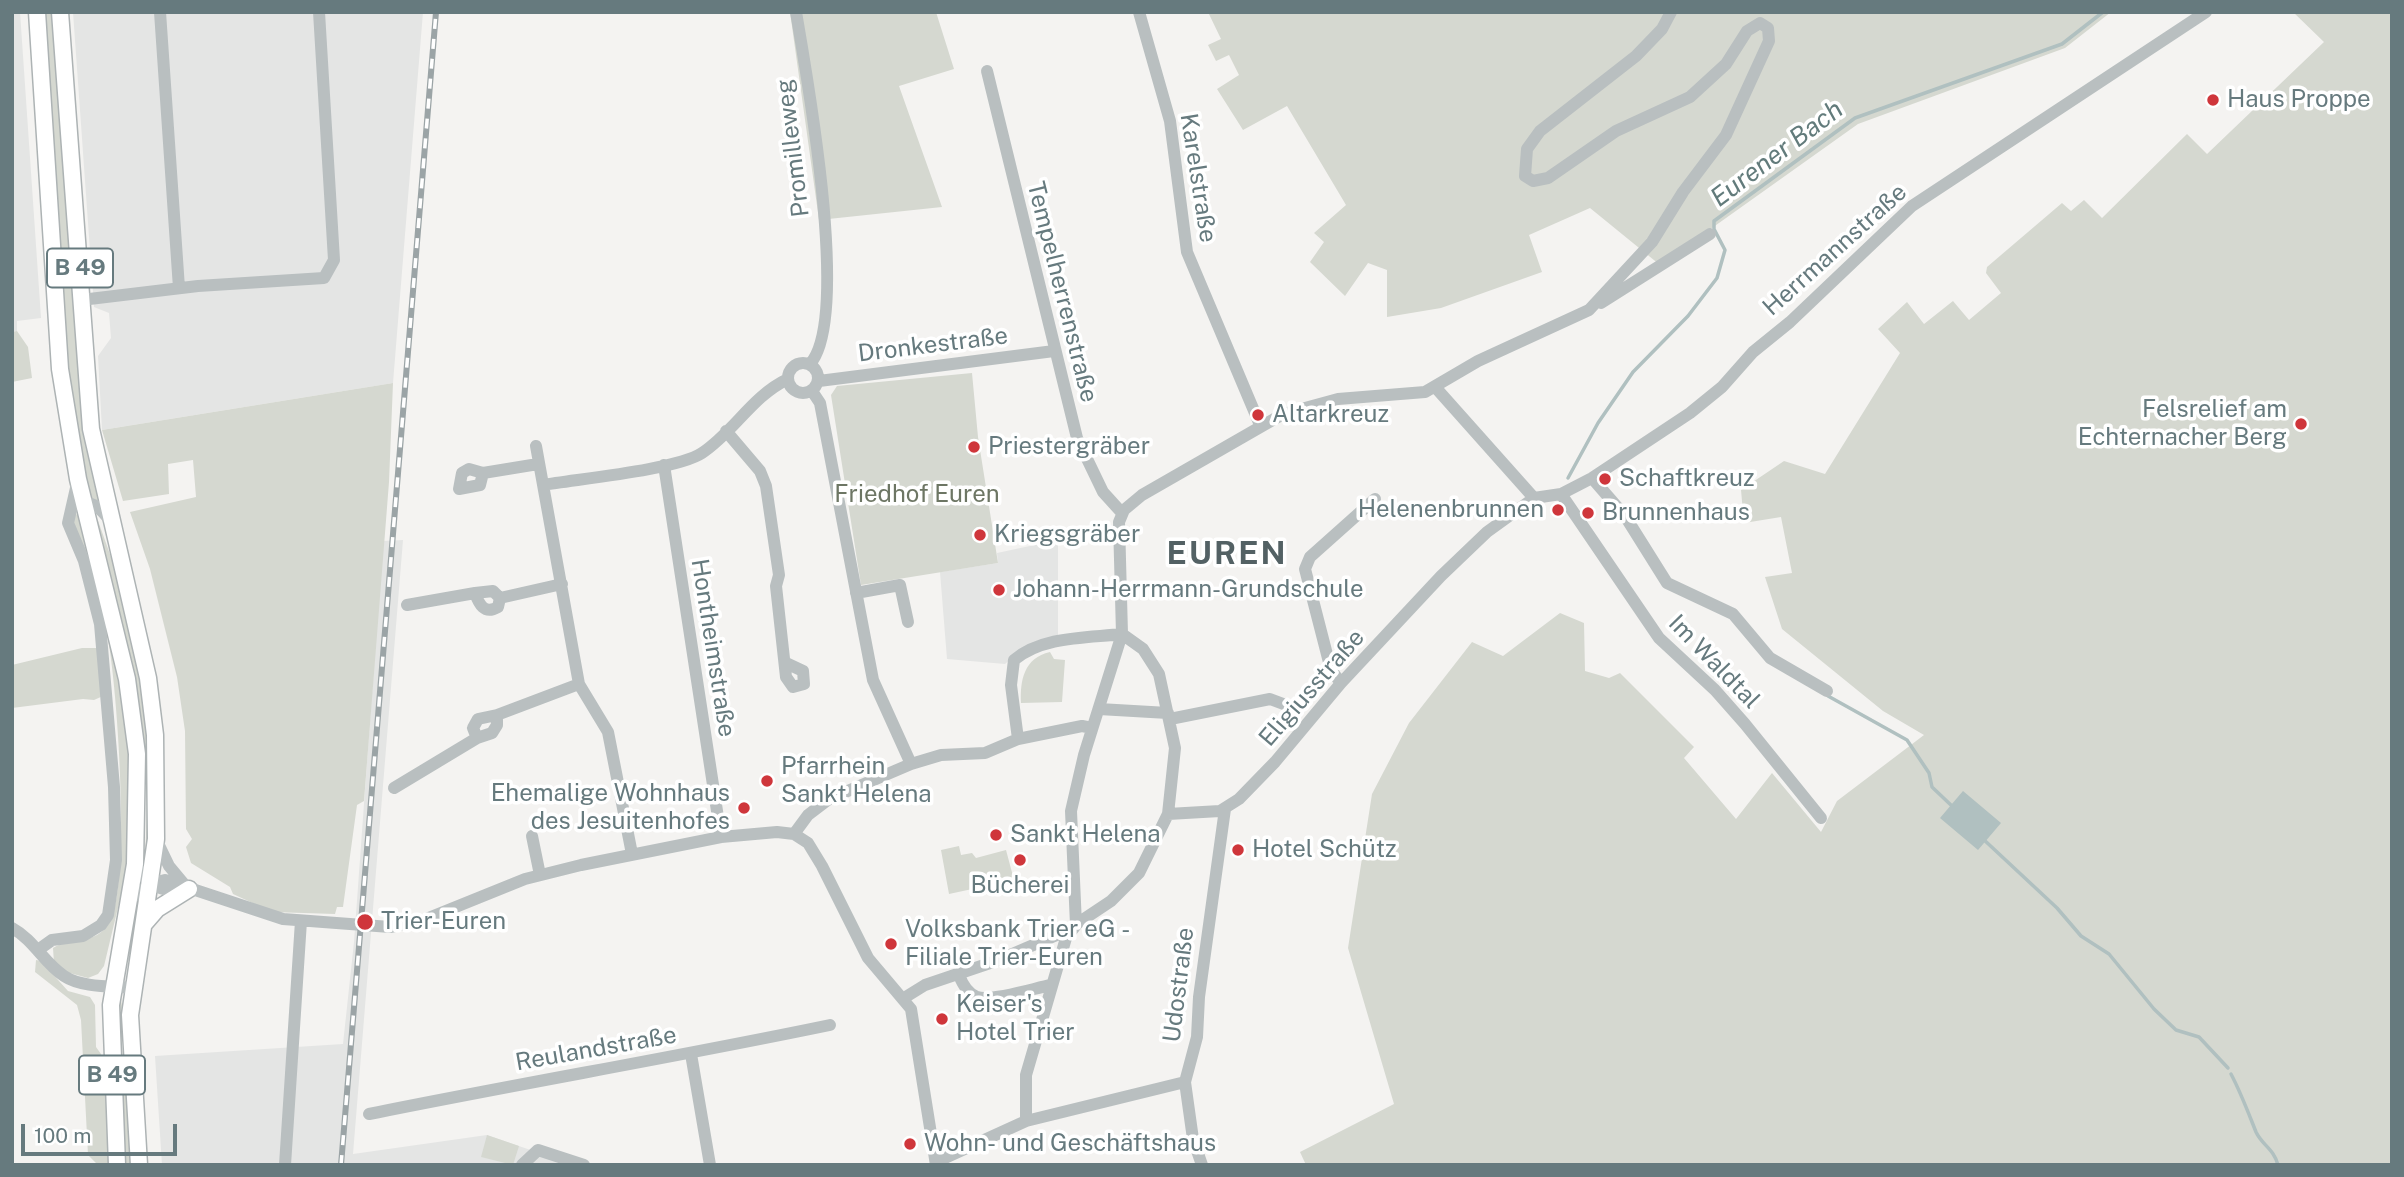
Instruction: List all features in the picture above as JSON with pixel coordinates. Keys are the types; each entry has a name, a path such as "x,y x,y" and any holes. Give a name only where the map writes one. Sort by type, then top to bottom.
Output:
{"main road":[{"name":"B 49","path":"37,12 60,369 78,479 78,507 116,624 132,710 138,791 135,864 112,986 110,1044 117,1165"},
{"name":"B 49","path":"60,12 91,429 148,678 157,782 156,839 151,884 130,1015 139,1165"},
{"path":"144,924 157,909 189,889"}],"street":[{"path":"160,12 179,288"},
{"path":"81,300 179,288 324,278 330,271 334,260 319,12"},
{"name":"Promilleweg","path":"796,12 817,139 826,280 825,331 817,356 810,364"},
{"name":"Karelstraße","path":"1139,12 1170,121 1187,252 1260,425"},
{"path":"1589,310 1652,242 1683,192 1726,135 1769,41 1766,25 1754,25 1747,31 1726,64 1689,97 1616,131 1548,178 1534,181 1525,176 1527,149 1540,131 1636,56 1662,29 1671,12"},
{"name":"Herrmannstraße","path":"1534,498 1561,495 1592,478 1715,393 1753,352 1790,322 1912,206 2206,12"},
{"name":"Tempelherrenstraße","path":"987,71 1077,438 1103,492 1120,517"},
{"path":"1076,925 1071,811 1092,728 1122,634 1120,517 1142,495 1260,425 1283,414 1338,399 1403,396 1436,388 1478,361 1621,293 1710,234"},
{"name":"Dronkestraße","path":"816,386 1054,351"},
{"path":"542,485 664,465 701,454 770,388 788,379 793,367 801,362 810,364 816,369 816,386 873,680 911,764"},
{"path":"788,379 792,388 799,393 816,386"},
{"path":"1436,388 1534,498"},
{"path":"726,431 751,457 765,486 779,575 776,586 786,663"},
{"path":"536,446 579,684 608,732 632,854"},
{"path":"483,473 538,464"},
{"name":"Hontheimstraße","path":"664,465 720,837"},
{"path":"1592,478 1625,516 1667,583 1733,614 1770,658 1827,691"},
{"name":"Im Waldtal","path":"1561,495 1659,638 1730,707 1821,818"},
{"name":"Eligiusstraße","path":"1224,809 1263,775 1341,683 1460,558 1487,532 1534,498"},
{"path":"1341,683 1331,670 1306,569 1310,557 1374,499"},
{"path":"38,950 57,938 83,936 94,931 108,915 110,907 116,860 114,788 100,624 84,561 69,528 78,507 98,507 111,522"},
{"path":"500,597 562,584"},
{"path":"856,593 900,585 908,621"},
{"path":"407,605 493,591 500,597"},
{"path":"475,593 479,604 486,610 498,607 500,597"},
{"path":"1018,739 1011,685 1014,660 1033,648 1057,642 1122,634 1143,649 1153,662 1169,716 1175,748 1168,814 1134,880 1076,925 1066,938 1026,1075 1026,1121"},
{"path":"477,738 473,728 478,719 496,715 579,684"},
{"path":"1099,709 1169,716 1270,699 1286,705"},
{"path":"394,788 477,738 488,736 495,730 496,715"},
{"path":"794,834 808,815 829,799 911,764 942,755 985,753 1018,739 1082,726 1092,728"},
{"path":"1168,814 1224,809"},
{"name":"Udostraße","path":"1202,1165 1189,1120 1185,1083 1197,1037 1202,970 1224,809"},
{"path":"135,864 151,884 170,891 189,889 259,914 367,927 409,925 540,875 632,854 744,834 794,834 808,844 822,866 868,958 904,998 913,1017 936,1163 1026,1121 1185,1083"},
{"path":"532,836 540,875"},
{"path":"156,839 169,866 189,889"},
{"path":"129,900 151,884"},
{"path":"285,1165 301,921"},
{"path":"904,998 925,985 959,975 1076,925"},
{"path":"12,928 66,978 134,988"},
{"path":"959,975 964,987 977,997 991,997 1051,985"},
{"name":"Reulandstraße","path":"369,1114 550,1077 691,1054 830,1025"},
{"path":"691,1054 710,1165"},
{"path":"522,1165 538,1150 584,1165"}],"shaded area":[{"path":"12,12 20,12 41,318 17,321 17,331 12,332"},
{"path":"73,12 423,12 393,383 102,430 98,356 111,338 109,313 94,307"},
{"path":"403,540 353,1154 487,1135 574,1165 162,1165 155,1056 343,1044 354,942 383,541"},
{"name":"Johann-Herrmann-Grundschule","path":"1058,540 1058,636 1013,657 1005,664 947,659 940,572 998,563 997,553"},
{"path":"1963,791 2001,823 1978,850 1940,818"}],"green space":[{"path":"42,12 55,12 102,505 90,498 69,394"},
{"path":"790,12 936,12 954,69 899,86 942,207 819,220"},
{"path":"1208,12 2111,12 2065,48 1858,124 1660,265 1590,208 1529,235 1542,272 1441,308 1387,317 1387,270 1368,263 1345,296 1310,262 1324,242 1314,233 1346,205 1287,106 1243,130 1217,89 1239,75 1229,55 1216,61 1208,45 1221,39"},
{"path":"2293,12 2392,12 2392,1165 1306,1165 1300,1152 1394,1104 1348,948 1372,794 1409,723 1472,642 1503,656 1560,613 1584,623 1585,671 1609,678 1620,673 1694,747 1684,758 1736,819 1772,773 1821,832 1837,801 1924,735 1883,711 1782,629 1765,577 1792,573 1781,517 1744,523 1741,490 1784,461 1825,474 1900,353 1878,329 1907,302 1924,324 1953,301 1969,320 2001,293 1986,273 1987,267 2062,203 2071,211 2084,200 2102,218 2187,134 2207,154 2324,42"},
{"path":"17,331 28,347 32,378 12,382 12,332"},
{"name":"Friedhof Euren","path":"972,373 978,437 998,563 861,585 831,395 837,386"},
{"path":"393,383 389,482 364,801 357,805 343,907 337,907 335,914 272,912 233,894 230,887 191,863 186,847 192,839 186,829 185,731 177,677 150,569 130,512 196,497 193,460 168,464 169,494 123,501 102,430"},
{"path":"81,511 103,596 131,738 127,870 104,966 98,974 88,978 66,972 54,963 53,948 97,935 109,923 116,901 121,826 118,732 110,653 99,602 74,526 73,517"},
{"path":"97,518 121,585 150,716 149,862 145,862 148,777 137,691"},
{"path":"82,648 98,648 103,696 94,700 12,708 12,665"},
{"path":"1050,652 1054,659 1065,660 1062,702 1021,703 1021,686 1025,671 1034,659"},
{"path":"959,846 961,855 972,853 976,858 1006,850 1014,880 949,894 941,850"},
{"path":"36,960 41,961 68,991 90,997 95,1005 96,1047 101,1054 107,1079 112,1165 98,1165 88,1155 81,1020 77,1005 35,972"},
{"path":"119,995 133,1165 123,1165 117,1068"},
{"path":"487,1135 519,1146 513,1165 481,1157"}],"waterway":[{"name":"Eurener Bach","path":"1568,478 1598,423 1633,372 1688,316 1717,278 1725,250 1714,229 1714,221 1855,118 2062,44 2103,12"},
{"path":"1828,696 1907,740 1929,773 1932,787 1953,807"},
{"path":"1982,838 2057,908 2081,936 2109,954 2154,1009 2176,1030 2199,1037 2228,1068"},
{"path":"2231,1074 2256,1132 2274,1155 2278,1165"}],"railway":[{"path":"341,1165 436,12"}],"place":[{"name":"Haus Proppe","path":"2213,100"},
{"name":"Altarkreuz","path":"1258,415"},
{"name":"Felsrelief am Echternacher Berg","path":"2301,424"},
{"name":"Priestergräber","path":"974,447"},
{"name":"Schaftkreuz","path":"1605,479"},
{"name":"Helenenbrunnen","path":"1558,510"},
{"name":"Brunnenhaus","path":"1588,513"},
{"name":"Kriegsgräber","path":"980,535"},
{"name":"Johann-Herrmann-Grundschule","path":"999,590"},
{"name":"Pfarrhein Sankt Helena","path":"767,781"},
{"name":"Ehemalige Wohnhaus des Jesuitenhofes","path":"744,808"},
{"name":"Sankt Helena","path":"996,835"},
{"name":"Hotel Schütz","path":"1238,850"},
{"name":"Bücherei","path":"1020,860"},
{"name":"Trier-Euren","path":"365,922"},
{"name":"Volksbank Trier eG - Filiale Trier-Euren","path":"891,944"},
{"name":"Keiser's Hotel Trier","path":"942,1019"},
{"name":"Wohn- und Geschäftshaus","path":"910,1144"}],"district":[{"name":"EUREN","path":"1227,554"}]}
